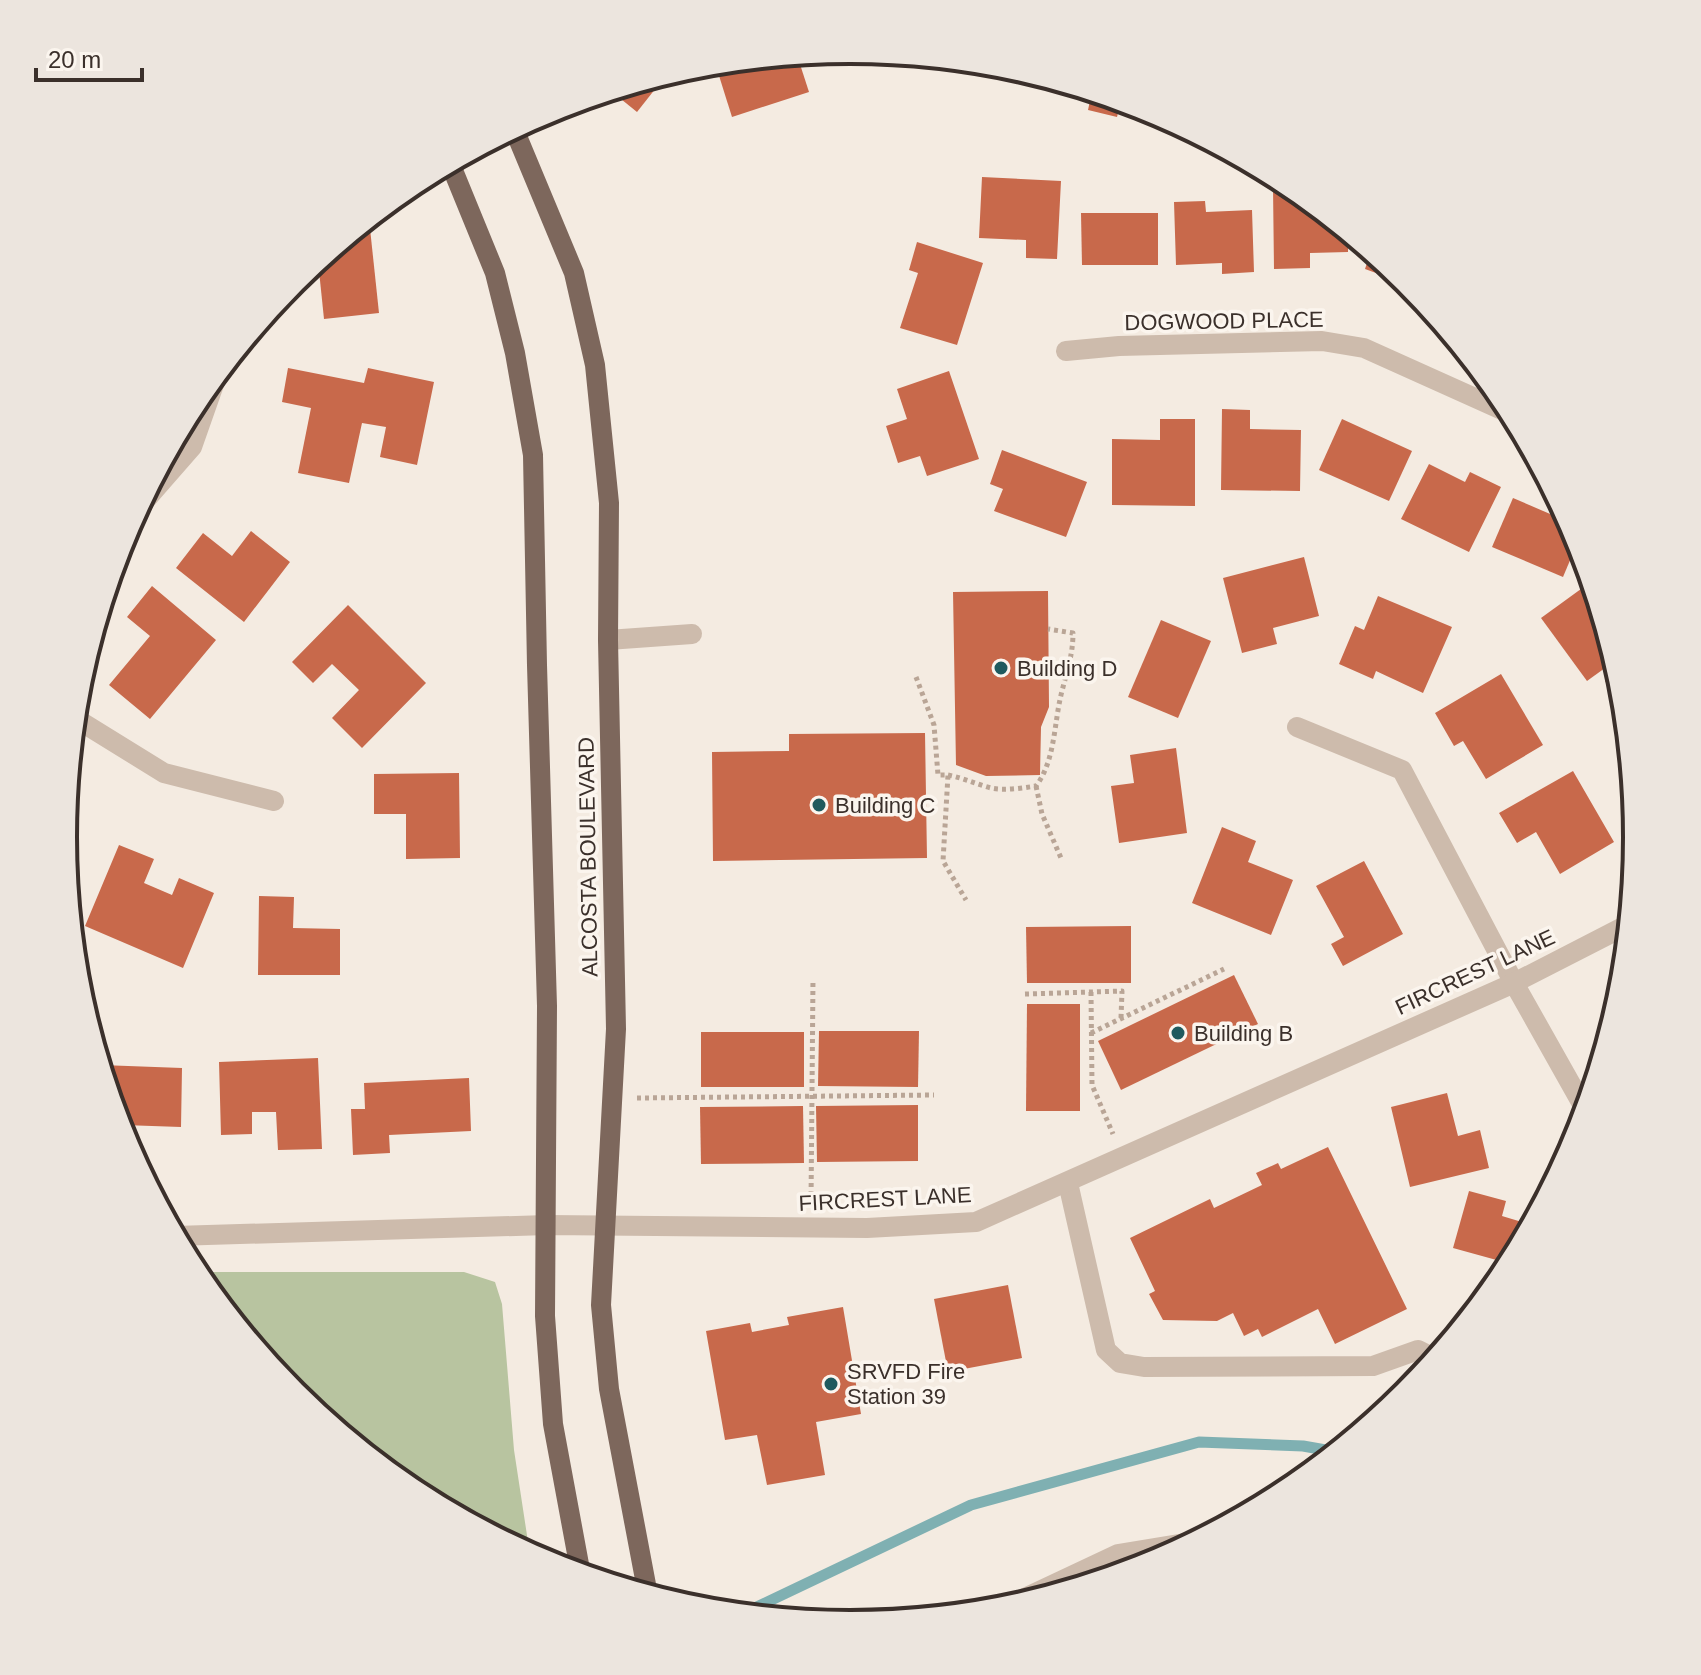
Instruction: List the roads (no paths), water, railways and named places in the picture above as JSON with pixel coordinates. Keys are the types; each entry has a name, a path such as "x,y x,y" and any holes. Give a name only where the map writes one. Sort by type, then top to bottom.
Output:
{"main road":[{"name":"ALCOSTA BOULEVARD","path":"518,139 574,273 595,365 609,503 608,640 616,1029 601,1305 609,1389 646,1584"},
{"name":"ALCOSTA BOULEVARD","path":"454,174 495,273 515,353 533,455 547,1006 545,1316 553,1424 578,1561"}],"street":[{"name":"DOGWOOD PLACE","path":"1066,351 1119,346 1322,341 1364,348 1492,406"},
{"path":"169,474 192,447 204,413"},
{"path":"608,640 692,634"},
{"path":"86,725 164,773 274,801"},
{"path":"1297,727 1402,770 1514,983 1579,1098"},
{"name":"FIRCREST LANE","path":"188,1236 547,1225 867,1228 976,1222 1514,983 1618,930"},
{"path":"1068,1183 1106,1350 1120,1363 1144,1367 1373,1366 1418,1350 1426,1354"},
{"path":"1055,1584 1118,1554 1156,1548"}],"waterway":[{"path":"761,1605 971,1505 1199,1442 1323,1450"}],"place":[{"name":"Building D","path":"1001,668"},
{"name":"Building C","path":"819,805"},
{"name":"Building B","path":"1178,1033"},
{"name":"SRVFD Fire Station 39","path":"831,1384"}]}
